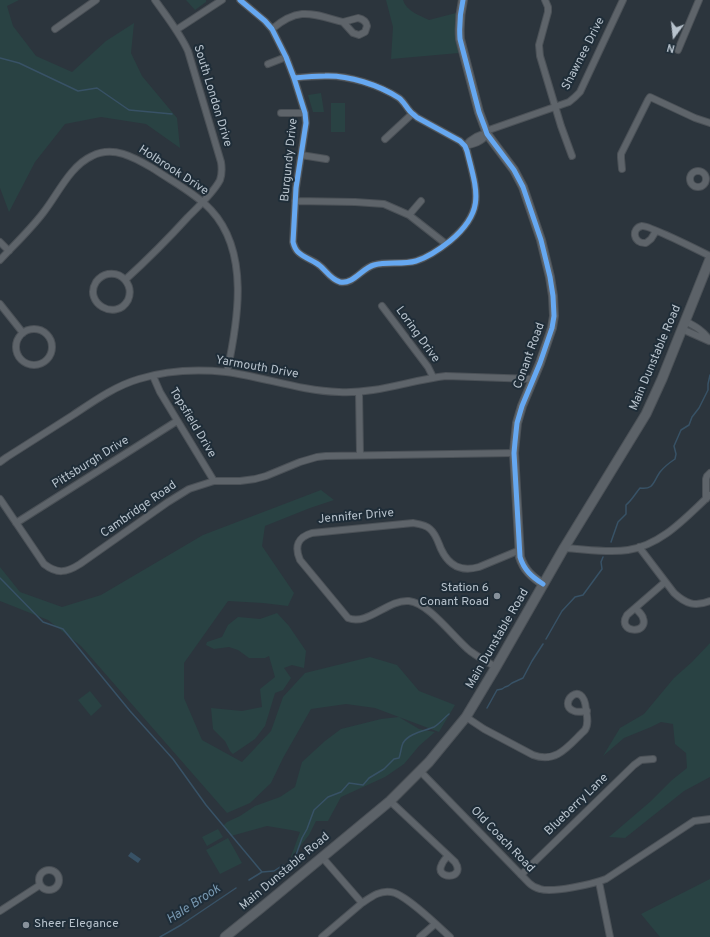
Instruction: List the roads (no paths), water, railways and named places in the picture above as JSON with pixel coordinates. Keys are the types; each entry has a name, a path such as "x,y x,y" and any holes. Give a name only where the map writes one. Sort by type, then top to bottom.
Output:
{"main road":[{"name":"Main Dunstable Road","path":"224,937 390,801 429,762 466,717 564,548 646,414 662,379 710,259"}],"street":[{"path":"55,29 96,0"},
{"name":"South London Drive","path":"125,280 149,258 203,202 215,187 222,171 221,162 186,46 155,0"},
{"path":"176,30 222,0"},
{"name":"Burgundy Drive","path":"240,0 265,21 272,29 286,57 294,78 305,113 306,123 295,200 293,242 294,247 300,254 319,264 332,278 339,282 348,282 367,268 374,265 383,263 404,263 421,259 432,254 456,236 468,222 476,204 474,180 465,146"},
{"name":"Conant Road","path":"463,0 459,27 460,39 479,112 487,132 514,170 523,186 541,240 553,296 554,322 540,363 522,406 517,424 514,453 522,563 525,569 543,584"},
{"path":"545,0 548,7 548,12 540,40 540,60 572,156"},
{"name":"Shawnee Drive","path":"487,132 569,102 575,97 580,92 623,0"},
{"path":"678,50 699,0"},
{"path":"272,29 284,20 302,13 343,22"},
{"path":"268,64 286,57"},
{"path":"294,78 326,76 344,77 381,89 400,99 412,114 457,139 465,146 470,140 487,132"},
{"path":"622,169 621,154 650,97 695,118 710,123"},
{"path":"281,113 305,113"},
{"path":"385,139 412,114"},
{"name":"Holbrook Drive","path":"0,260 39,218 82,161 94,155 106,152 118,152 130,156 175,182 203,202 225,229 232,251 237,276 238,301 227,372"},
{"path":"301,155 326,159"},
{"path":"704,185 709,190"},
{"path":"295,200 377,203 392,207 409,216 446,244"},
{"path":"409,216 421,201"},
{"path":"656,231 710,256"},
{"path":"0,242 9,251"},
{"path":"107,274 113,274 121,276 125,280 129,288 130,295 124,305 115,310 109,310 98,304 93,290 94,285 100,278 107,274"},
{"path":"0,304 23,333"},
{"name":"Loring Drive","path":"382,306 428,367 433,377"},
{"path":"683,325 710,341"},
{"path":"37,329 43,331 49,337 52,345 52,351 46,361 40,364 32,364 24,361 20,357 16,346 23,333 28,330 37,329"},
{"name":"Yarmouth Drive","path":"0,462 116,388 167,373 194,370 227,372 307,389 332,392 359,392 390,388 433,377 458,376 533,379"},
{"name":"Topsfield Drive","path":"153,376 160,392 214,481"},
{"path":"359,392 360,455"},
{"name":"Pittsburgh Drive","path":"16,523 177,421"},
{"name":"Cambridge Road","path":"16,523 44,564 55,571 68,570 85,561 180,494 197,486 214,481 240,481 255,479 300,462 326,456 514,453"},
{"path":"564,548 618,551 639,548 659,538 675,528 708,497 706,479 710,473"},
{"path":"0,499 16,523"},
{"name":"Jennifer Drive","path":"496,667 470,651 426,609 414,602 397,602 363,619 352,620 348,618 300,560 297,546 302,537 312,532 413,523 426,526 430,529 444,555 451,563 460,568 466,569 479,567 520,550"},
{"path":"639,548 674,593 684,601 691,604 710,601"},
{"path":"635,608 666,582"},
{"path":"466,717 484,730 533,755 549,757 557,755 563,751 585,730 588,723 586,711"},
{"name":"Blueberry Lane","path":"521,875 634,764 641,760 653,759"},
{"name":"Old Coach Road","path":"420,771 529,883 534,887 545,890 562,889 599,882 606,879 694,821 710,819"},
{"path":"390,801 448,856"},
{"path":"322,858 362,903"},
{"path":"599,882 610,937"},
{"path":"0,911 40,885"},
{"path":"322,937 362,903 375,894 381,892 394,892 406,899 450,937"},
{"path":"420,937 435,924"}],"water":[{"path":"131,852 141,859 138,863 128,856"}],"waterway":[{"path":"0,58 19,63 78,91 97,88 129,110 172,114"},
{"name":"Hale Brook","path":"611,542 618,522 626,514 626,505 640,488 648,488 651,486 662,470 675,459 676,454 674,446 681,430 689,425 692,417 699,408 708,390 710,375"},
{"name":"Hale Brook","path":"546,639 562,611 575,597 583,595 602,569 601,562 603,557"},
{"path":"0,578 43,622 63,629 130,711 173,759 206,805 262,872"},
{"name":"Hale Brook","path":"487,708 497,690 523,678 543,644"},
{"name":"Hale Brook","path":"291,861 296,855 314,810 328,797 341,792 349,783 363,785 369,778 384,769 394,759 399,758 402,745 409,737 434,727 449,714"},
{"name":"Hale Brook","path":"249,880 262,872 274,871 283,865"},
{"name":"Hale Brook","path":"160,937 181,925 236,888"}],"place":[{"name":"Station 6 Conant Road","path":"497,596"},
{"name":"Sheer Elegance","path":"26,925"}]}
